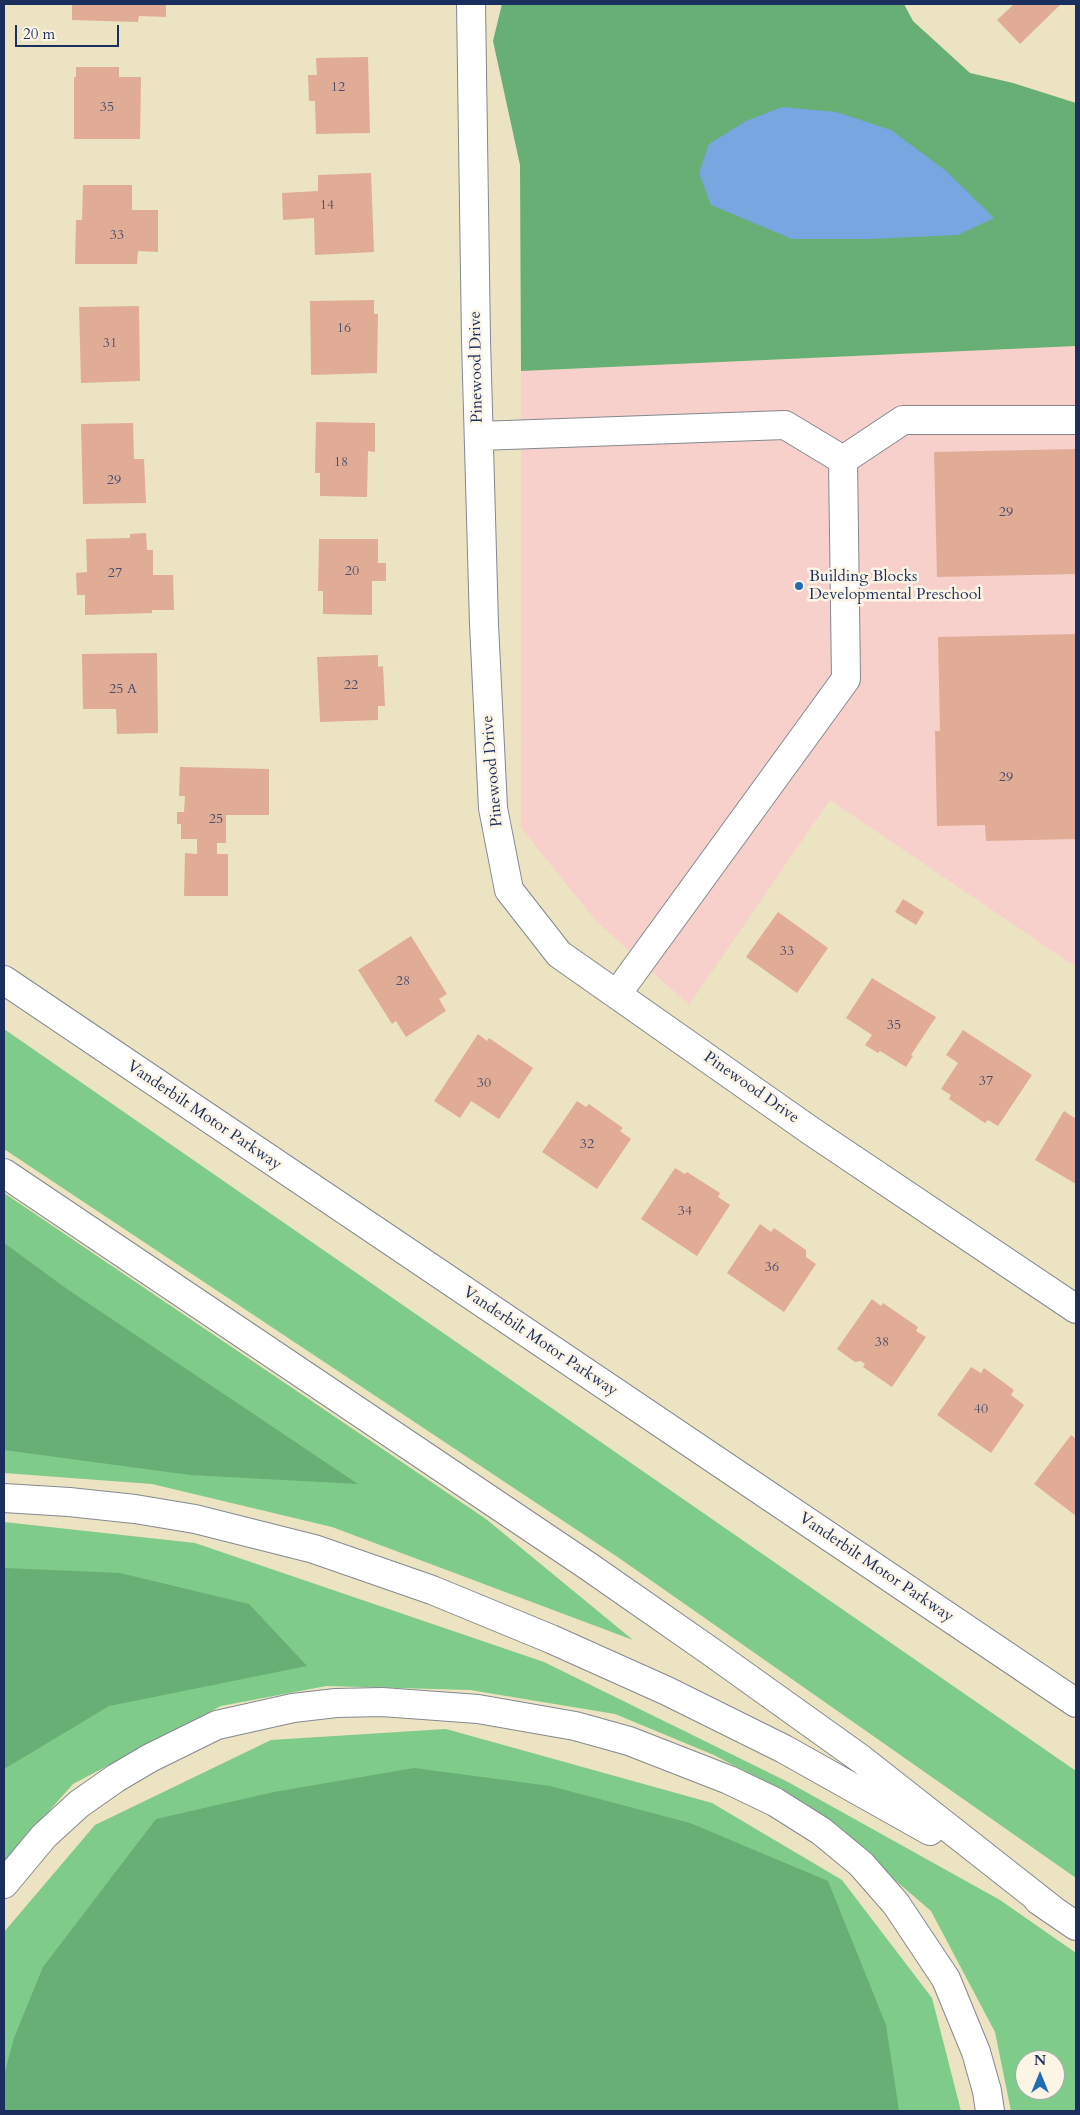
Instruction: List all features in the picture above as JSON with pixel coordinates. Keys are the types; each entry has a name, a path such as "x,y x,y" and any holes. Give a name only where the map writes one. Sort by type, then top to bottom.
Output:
{"main road":[{"name":"Pinewood Drive","path":"471,4 484,624 493,808 509,890 559,954 811,1131 1076,1309"},
{"path":"843,460 903,420 1076,420"},
{"path":"479,436 785,425 843,460"},
{"path":"617,994 846,679 843,460"},
{"name":"Vanderbilt Motor Parkway","path":"4,980 1076,1703"},
{"path":"4,1174 588,1566 710,1651 861,1759 1053,1910"},
{"path":"4,1498 135,1509 195,1519 314,1549 493,1614 667,1691 784,1749 952,1844 1076,1926"},
{"path":"4,1884 44,1836 79,1804 109,1783 185,1740 217,1725 293,1708 336,1703 382,1702 478,1709 575,1726 629,1741 730,1780 775,1802 821,1832 861,1864 896,1904 946,1979 976,2052 990,2111"}],"shaded area":[{"name":"Building Blocks Developmental Preschool","path":"1076,346 1076,967 830,800 689,1005 596,921 521,828 521,371"}],"green space":[{"path":"502,4 904,4 913,21 970,73 1013,83 1076,103 1076,346 521,371 520,165 493,41"},
{"path":"4,1029 1076,1771 1076,1878 619,1558 4,1149"},
{"path":"4,1193 486,1519 633,1640 332,1527 152,1484 4,1473"},
{"path":"4,1243 67,1289 358,1484 190,1475 4,1450"},
{"path":"4,1522 195,1543 544,1662 788,1782 1000,1900 1076,1953 1076,2111 1011,2111 995,2032 931,1911 805,1803 714,1755 615,1714 470,1690 326,1686 221,1706 73,1784 4,1862"},
{"path":"4,1568 120,1573 249,1604 307,1666 109,1706 4,1769"},
{"path":"446,1729 712,1803 842,1880 932,1998 961,2111 4,2111 4,1932 95,1825 271,1740"},
{"path":"414,1768 550,1786 690,1823 828,1881 886,2025 899,2111 4,2111 4,2075 14,2038 43,1967 156,1819 274,1792"}],"water":[{"path":"782,107 836,112 891,130 946,171 994,218 958,235 870,239 792,239 711,205 699,173 709,144 746,121"}],"building":[{"path":"72,4 166,4 166,17 139,16 138,22 72,20"},
{"path":"1014,4 1061,4 1020,44 997,20"},
{"path":"368,57 370,133 316,134 315,101 309,101 308,75 317,75 316,58"},
{"path":"76,67 119,67 119,77 141,77 140,139 74,139 74,77 76,77"},
{"path":"371,173 374,252 315,255 314,218 283,220 282,193 318,191 318,175"},
{"path":"83,185 132,185 132,210 158,210 158,252 138,251 137,264 75,264 76,220 82,220"},
{"path":"374,300 374,314 378,314 377,373 311,375 310,301"},
{"path":"139,306 140,381 81,383 79,307"},
{"path":"316,422 375,423 375,452 368,451 367,497 320,496 320,473 315,473"},
{"path":"133,423 134,459 144,459 146,503 83,504 81,424"},
{"path":"1076,449 1076,574 937,577 934,452"},
{"path":"146,533 147,550 153,550 153,575 173,575 174,610 152,610 152,613 85,615 85,595 77,595 76,573 87,572 86,539 130,538 130,534"},
{"path":"319,539 378,539 378,563 386,563 386,581 372,581 372,615 323,614 323,591 318,591"},
{"path":"1076,634 1076,839 986,841 985,825 937,826 935,731 940,731 938,637"},
{"path":"157,653 158,733 117,734 116,709 83,709 82,654"},
{"path":"378,655 378,667 383,666 385,706 378,706 378,720 320,722 317,657"},
{"path":"180,767 269,769 269,815 226,815 226,843 217,843 217,854 228,854 228,896 184,896 185,853 197,854 197,839 181,839 181,824 177,824 177,812 184,812 185,796 179,796"},
{"path":"903,899 924,912 916,925 895,912"},
{"path":"778,912 828,948 797,993 746,957"},
{"path":"411,936 447,994 439,999 446,1011 406,1037 396,1021 392,1024 358,970"},
{"path":"872,978 936,1017 911,1055 913,1056 906,1067 880,1051 878,1053 865,1045 872,1035 846,1018"},
{"path":"963,1030 1032,1075 998,1126 988,1120 985,1123 949,1099 951,1095 941,1089 958,1063 946,1055"},
{"path":"478,1034 487,1041 489,1038 533,1068 499,1119 471,1101 460,1118 434,1101"},
{"path":"577,1101 586,1107 589,1104 623,1128 620,1131 631,1139 597,1189 542,1152"},
{"path":"1064,1111 1076,1119 1076,1184 1035,1160"},
{"path":"675,1168 685,1174 687,1172 720,1193 718,1197 730,1205 697,1256 641,1219"},
{"path":"760,1224 771,1232 774,1228 806,1250 806,1257 816,1264 784,1312 727,1273"},
{"path":"872,1299 881,1306 883,1303 918,1327 916,1331 926,1337 892,1387 863,1367 865,1364 861,1361 855,1362 837,1349"},
{"path":"971,1367 981,1373 984,1368 1014,1390 1011,1395 1024,1405 991,1453 937,1415"},
{"path":"1071,1435 1076,1439 1076,1516 1034,1484"}],"place":[{"name":"Building Blocks Developmental Preschool","path":"799,586"}]}
